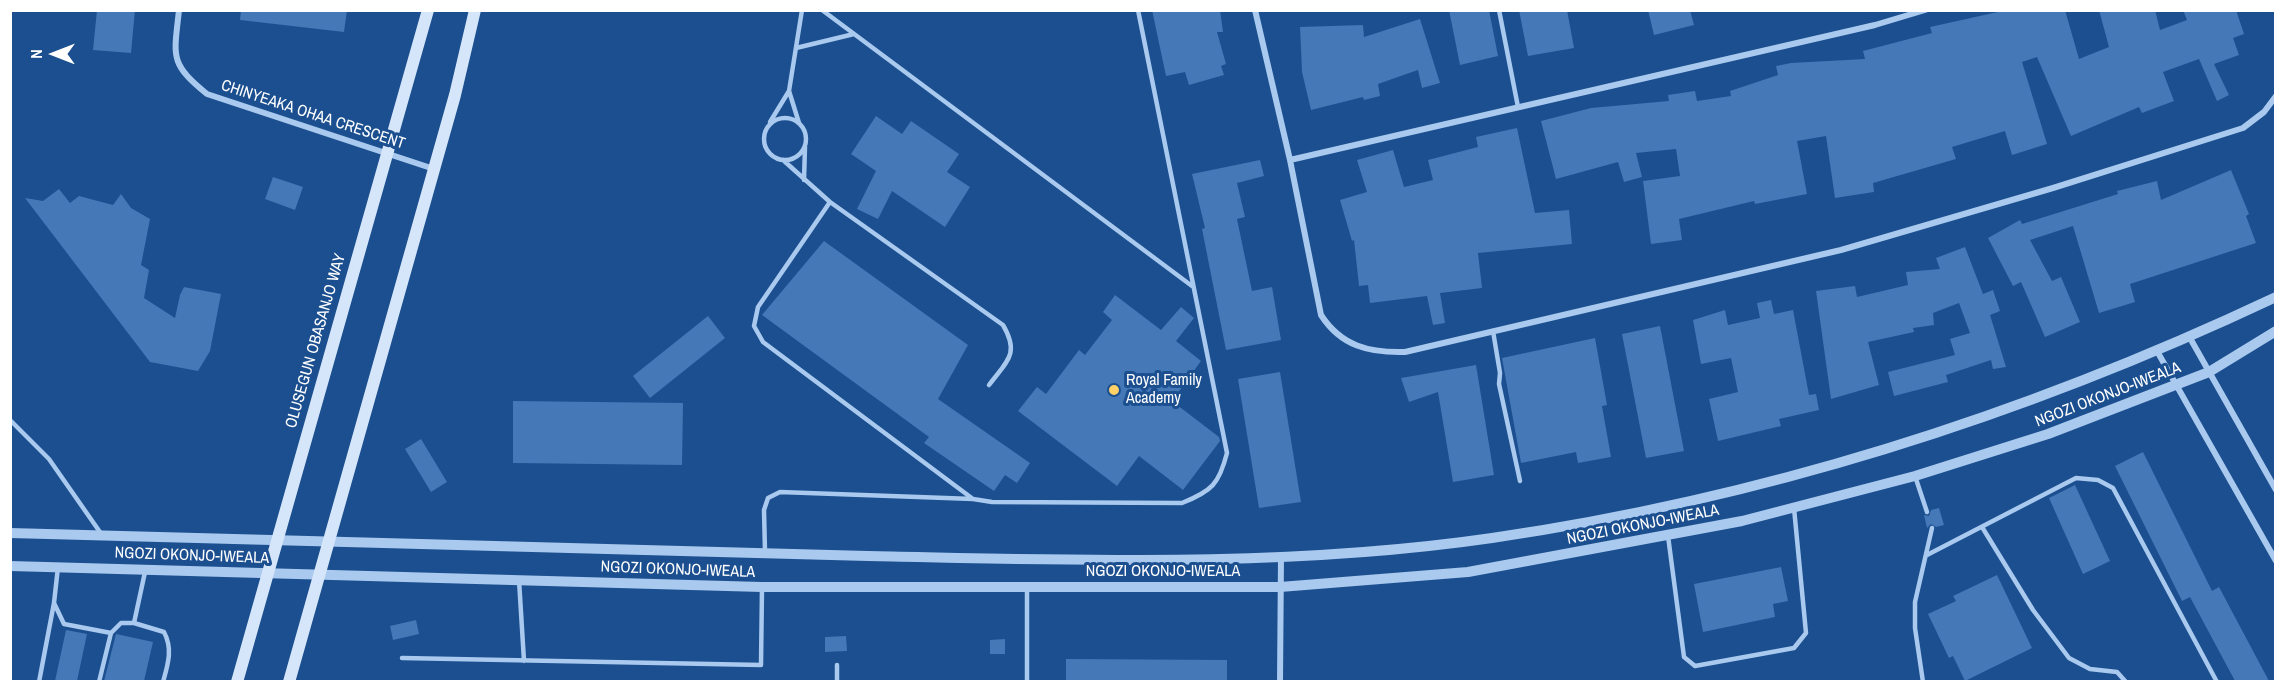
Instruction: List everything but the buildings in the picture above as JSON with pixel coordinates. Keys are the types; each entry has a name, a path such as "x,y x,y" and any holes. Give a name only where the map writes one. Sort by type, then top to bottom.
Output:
{"main road":[{"name":"OLUSEGUN OBASANJO WAY","path":"237,681 428,10"},
{"path":"289,681 434,169 475,10"}],"street":[{"name":"CHINYEAKA OHAA CRESCENT","path":"180,10 174,54 186,78 207,94 434,169"},
{"path":"1255,10 1290,160 1321,315 1329,328 1342,340 1363,349 1405,352 1841,250 2053,188 2243,128 2264,112 2276,96"},
{"path":"1290,160 1875,25 1924,10"},
{"name":"NGOZI OKONJO-IWEALA","path":"10,533 765,555 1071,560 1281,557 1371,552 1491,538 1656,510 1786,480 2040,398 2190,338 2276,297"},
{"name":"NGOZI OKONJO-IWEALA","path":"10,566 762,587 1280,587 1468,572 1668,536 1794,508 1915,476 2048,434 2209,372 2276,331"},
{"path":"2190,338 2276,490"},
{"path":"2157,351 2276,561"},
{"path":"1280,681 1281,557"}],"lane":[{"path":"802,10 789,91 767,127 764,141 766,148 770,154 783,160 830,202 1003,325 1012,341 1012,355 989,385"},
{"path":"822,10 1192,286"},
{"path":"765,555 764,510 768,498 780,492 973,499 992,502 1182,503 1205,494 1221,476 1227,453 1138,10"},
{"path":"1499,10 1518,107"},
{"path":"796,48 854,34"},
{"path":"789,91 804,130 804,180"},
{"path":"767,127 772,122 787,118 800,124"},
{"path":"783,160 797,157 805,145"},
{"path":"830,202 758,307 754,326 763,342 973,499"},
{"path":"1493,331 1499,384 1520,481"},
{"path":"10,420 49,459 103,536"},
{"path":"1915,476 1926,512"},
{"path":"1927,555 2076,478 2097,480 2113,488 2217,681"},
{"path":"1668,536 1684,657 1689,663 1695,666 1794,648 1806,633 1794,508"},
{"path":"1982,526 2033,610 2069,658 2090,669 2117,672 2126,681"},
{"path":"1923,681 1915,628 1915,602 1932,528"},
{"path":"39,681 54,603 58,567"},
{"path":"134,623 145,569"},
{"path":"519,580 524,661"},
{"path":"402,658 761,665 762,587"},
{"path":"1027,588 1027,681"},
{"path":"54,603 64,624 111,633"},
{"path":"99,681 111,633 121,623 134,623 164,632 170,643 169,660 163,681"},
{"path":"837,665 837,681"}],"place":[{"name":"Royal Family Academy","path":"1114,390"}]}
